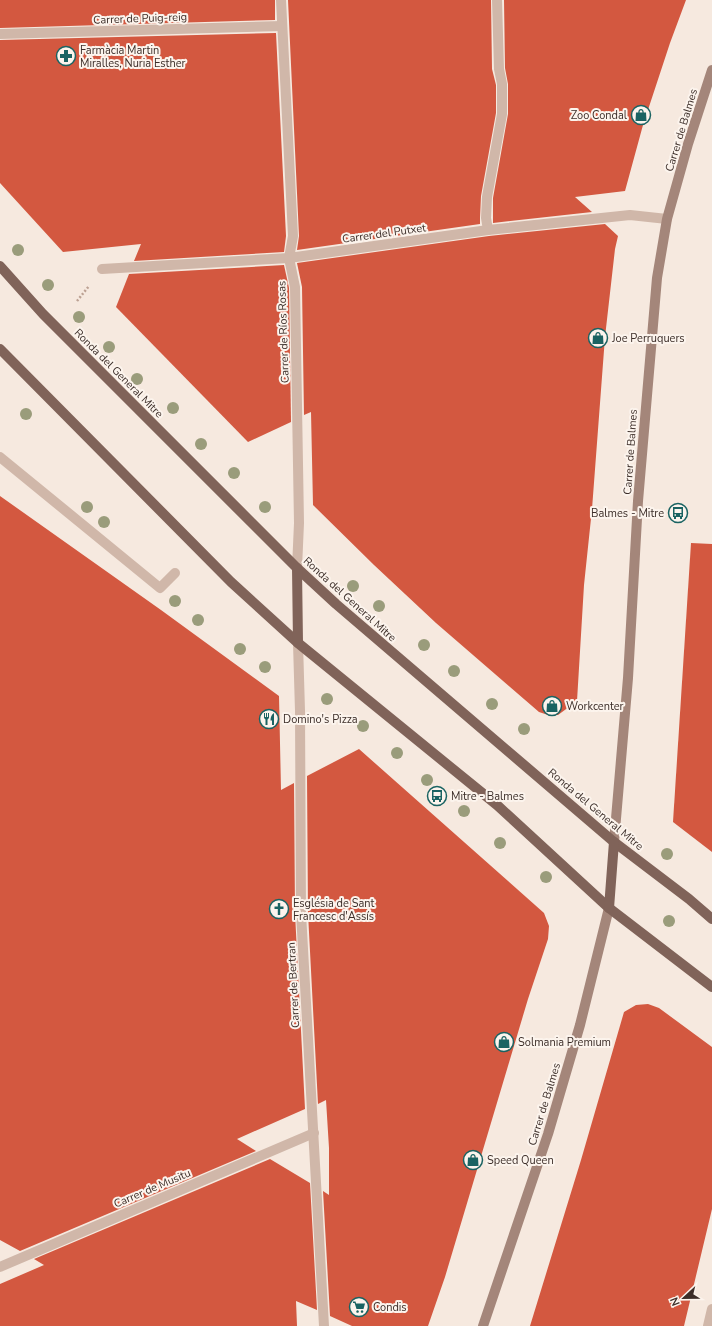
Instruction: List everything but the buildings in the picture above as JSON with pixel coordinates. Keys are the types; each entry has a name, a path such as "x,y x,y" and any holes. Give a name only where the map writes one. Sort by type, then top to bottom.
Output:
{"main road":[{"name":"Carrer de Balmes","path":"614,842 628,678 638,500 657,278 667,220 688,144 712,70"},
{"name":"Ronda del General Mitre","path":"0,266 43,314 297,568 360,625 614,842 712,919"},
{"path":"0,348 230,582 298,643 497,805 609,908 712,987"},
{"path":"297,568 298,643"},
{"path":"609,908 614,842"},
{"name":"Carrer de Balmes","path":"483,1326 550,1127 580,1025 609,908"}],"street":[{"name":"Carrer de Ríos Rosas","path":"280,0 292,236 289,258 295,287 299,523 297,568"},
{"path":"488,230 486,218 487,197 502,114 502,84 499,69 497,0"},
{"name":"Carrer de Puig-reig","path":"0,34 282,26"},
{"name":"Carrer del Putxet","path":"102,269 289,258 488,230 630,215 667,220"},
{"path":"0,458 160,588 175,573"},
{"name":"Carrer de Bertran","path":"298,643 300,711 301,913 324,1326"},
{"name":"Carrer de Musitu","path":"0,1267 314,1133"},
{"path":"708,1326 712,1310"}],"place":[{"name":"Farmàcia Martin Miralles, Nuria Esther","path":"66,56"},
{"name":"Zoo Condal","path":"641,115"},
{"name":"Joe Perruquers","path":"598,338"},
{"name":"Balmes - Mitre","path":"678,513"},
{"name":"Workcenter","path":"552,706"},
{"name":"Domino's Pizza","path":"269,719"},
{"name":"Mitre - Balmes","path":"437,796"},
{"name":"Església de Sant Francesc d'Assís","path":"279,909"},
{"name":"Solmania Premium","path":"504,1042"},
{"name":"Speed Queen","path":"473,1160"},
{"name":"Condis","path":"359,1307"}]}
